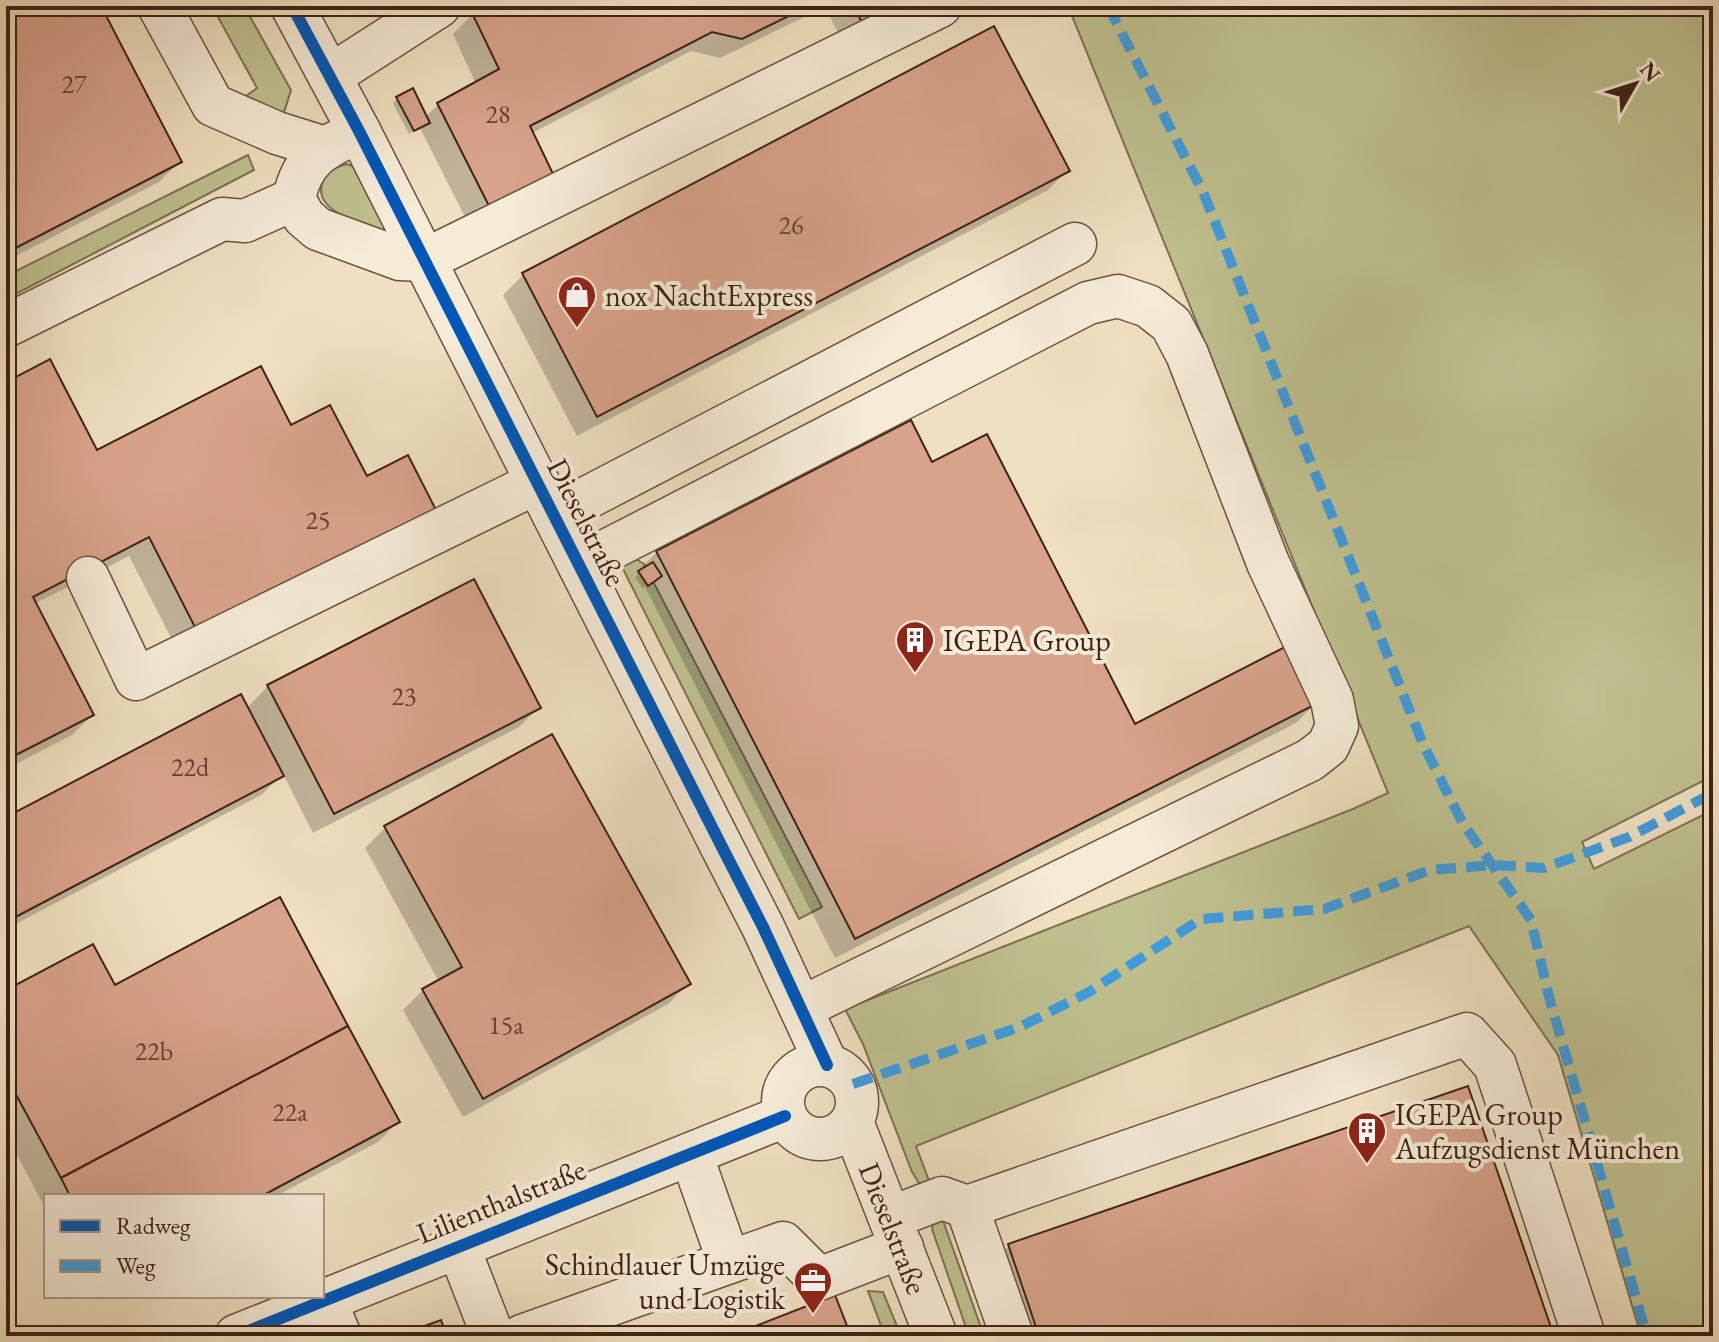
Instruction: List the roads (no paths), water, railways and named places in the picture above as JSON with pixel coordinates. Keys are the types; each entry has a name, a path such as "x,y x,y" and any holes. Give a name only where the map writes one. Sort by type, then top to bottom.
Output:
{"street":[{"path":"159,6 213,105 277,133 342,139"},
{"path":"330,76 439,6"},
{"path":"342,139 307,165 298,181 294,199 304,217 318,229 355,244 400,259 425,260 940,6"},
{"name":"Dieselstraße","path":"301,9 330,76 342,139 425,260 763,927 827,1065"},
{"path":"6,326 222,219 245,221 294,199"},
{"path":"88,578 136,679 546,499 1075,244"},
{"path":"579,565 1088,303 1118,296 1148,306 1171,324 1187,354 1268,563 1332,700 1337,726 1328,746 1310,760 801,1008"},
{"path":"522,1336 783,1243 819,1279 896,1232 942,1198 967,1207 1467,1034 1495,1065 1584,1336"},
{"path":"827,1065 838,1069 853,1084 858,1103 856,1113 844,1131 834,1137 811,1139 791,1126 782,1105 783,1094 787,1083 804,1067 827,1065"},
{"name":"Lilienthalstraße","path":"236,1336 332,1318 458,1246 785,1116"},
{"name":"Dieselstraße","path":"852,1122 936,1336"},
{"path":"691,1154 729,1262"},
{"path":"967,1207 1012,1336"},
{"path":"458,1246 493,1336"}],"place":[{"name":"nox NachtExpress","path":"577,329"},
{"name":"IGEPA Group","path":"915,674"},
{"name":"IGEPA Group Aufzugsdienst München","path":"1367,1165"},
{"name":"Schindlauer Umzüge und Logistik","path":"813,1315"}]}
